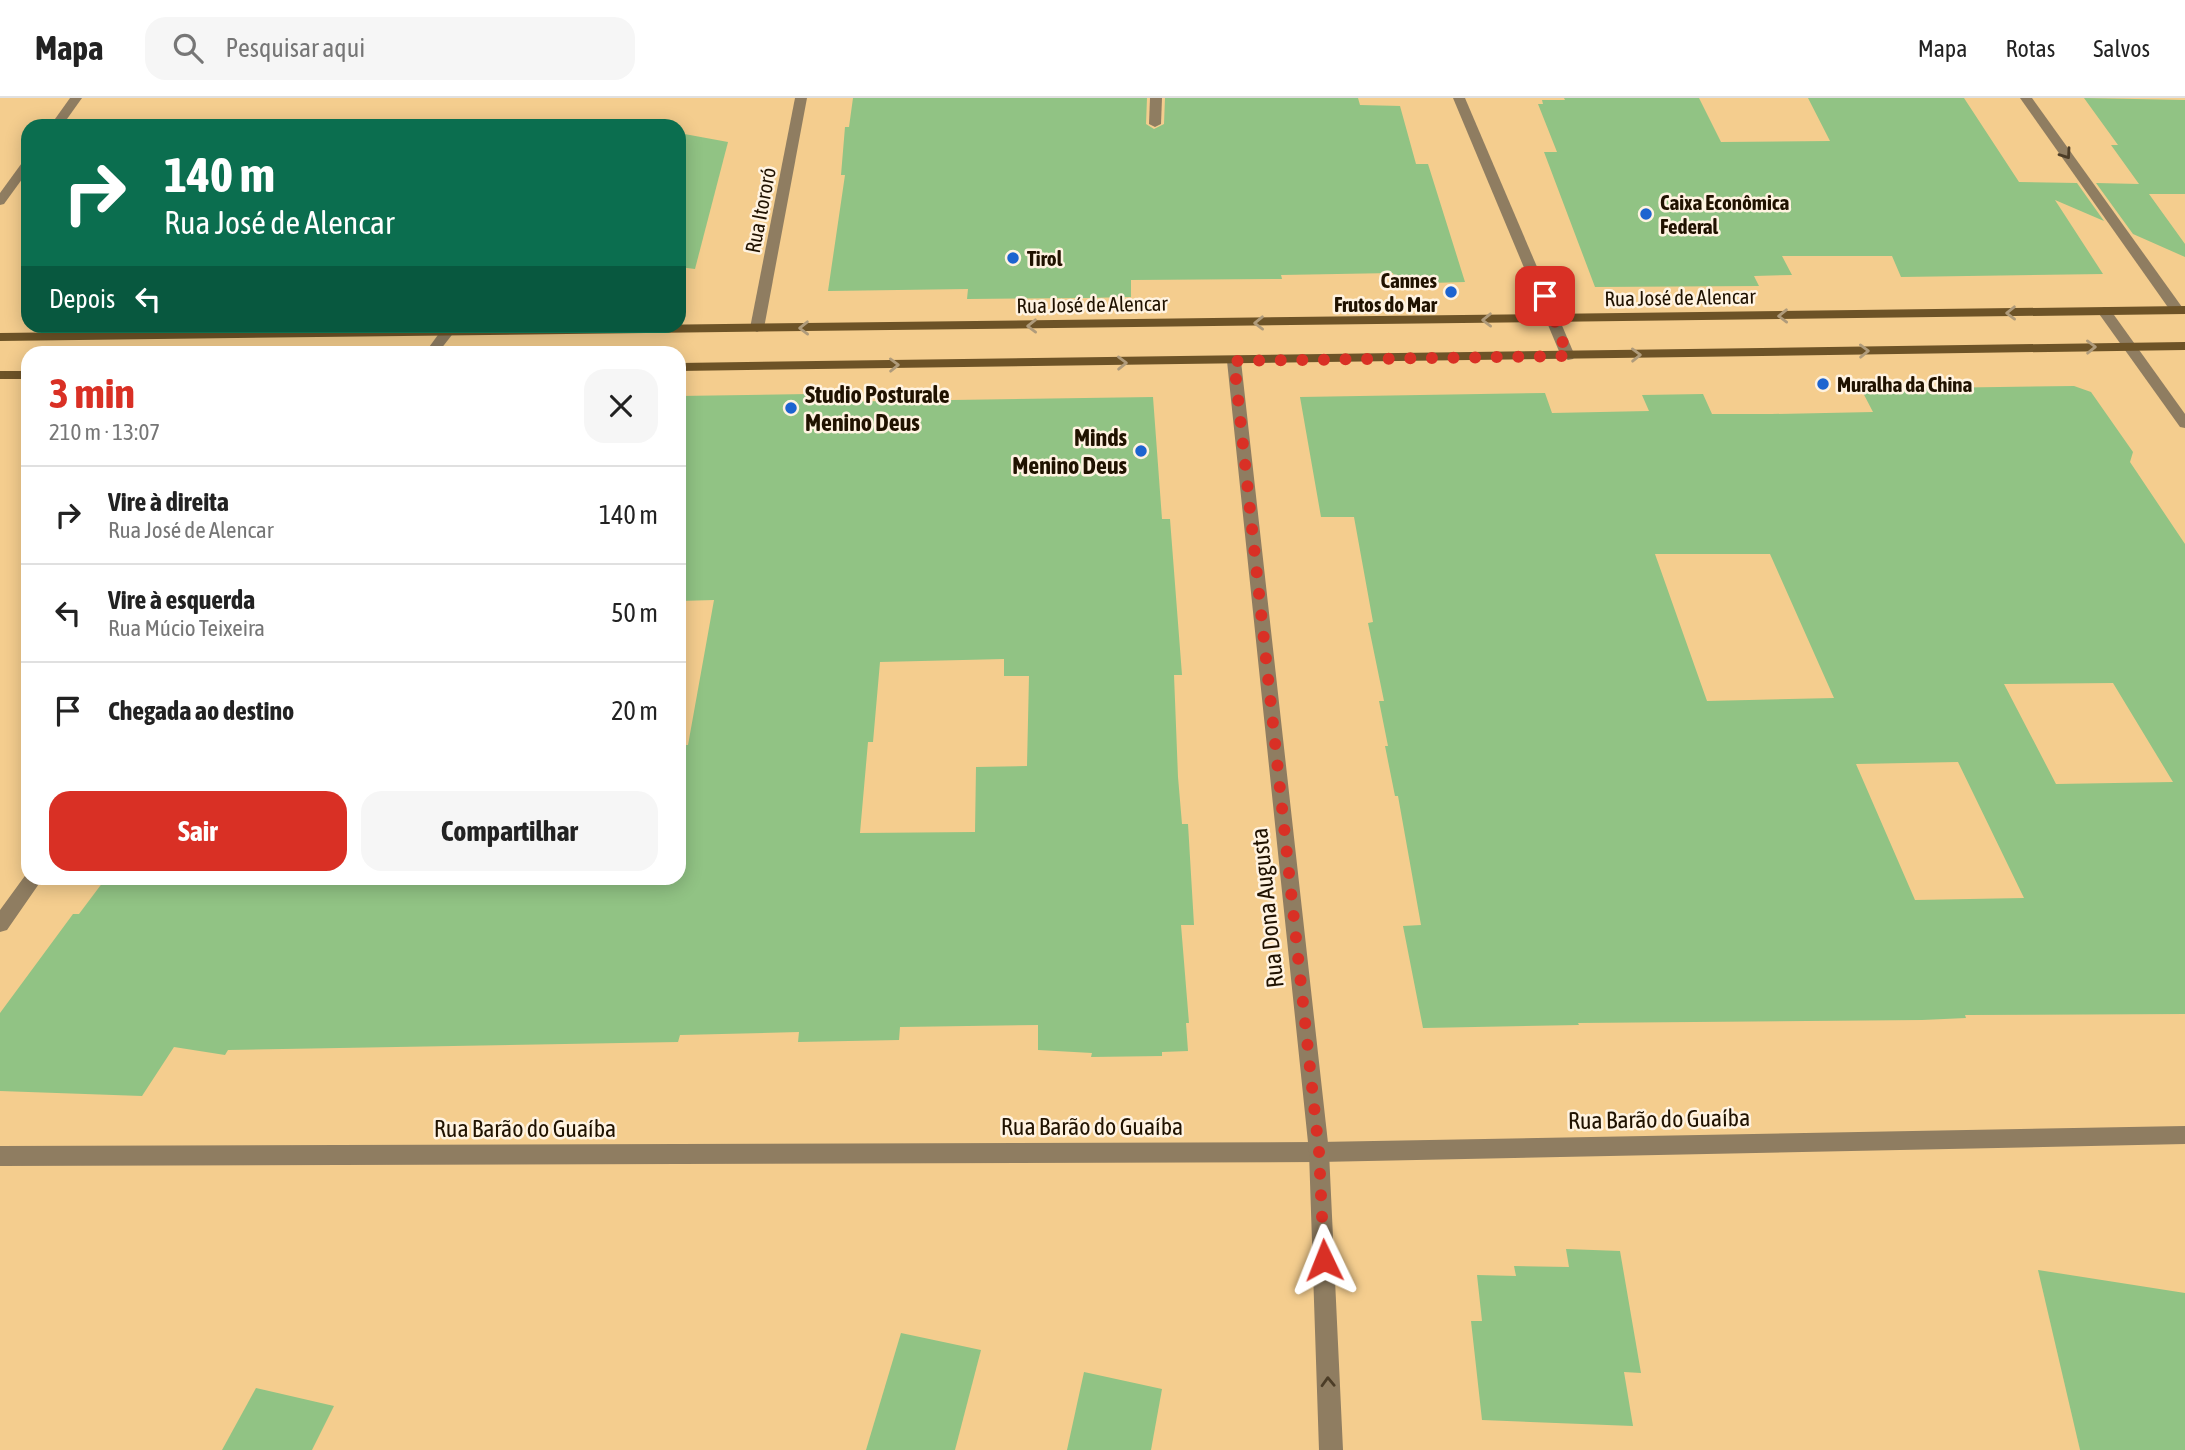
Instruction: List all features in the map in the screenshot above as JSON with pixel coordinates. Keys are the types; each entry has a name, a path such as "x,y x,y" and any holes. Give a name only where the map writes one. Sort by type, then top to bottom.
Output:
{"main road":[{"name":"Rua José de Alencar","path":"686,329 1555,320 2181,310"},
{"name":"Rua José de Alencar","path":"0,337 299,333"},
{"path":"686,367 2185,345"},
{"path":"0,375 21,375"}],"street":[{"path":"60,119 76,98"},
{"name":"Rua Itororó","path":"757,328 801,98"},
{"path":"1156,98 1156,124"},
{"path":"1459,98 1568,356"},
{"path":"2026,98 2181,310"},
{"path":"0,201 21,172"},
{"path":"2104,311 2185,424"},
{"name":"Rua Dona Augusta","path":"1234,361 1319,1152 1331,1450"},
{"path":"0,924 29,885"},
{"name":"Rua Barão do Guaíba","path":"0,1156 1319,1152 2185,1135"}],"building":[{"path":"853,98 1147,98 1146,124 1154,129 1164,124 1165,98 1358,98 1360,105 1400,106 1416,164 1428,164 1465,282 1396,284 1393,273 1281,275 1282,279 1131,280 1131,297 1087,298 967,299 968,289 828,291 845,175 841,175 845,127 849,127"},
{"path":"1564,98 1699,98 1721,142 1830,141 1808,98 1964,98 2019,182 2077,183 2104,221 2055,200 2103,274 1901,277 1892,256 1782,256 1792,275 1754,276 1759,286 1595,287 1544,152 1557,152 1538,104 1543,104 1542,100 1565,100"},
{"path":"2084,98 2185,100 2185,194 2149,194 2185,244 2185,257 2133,234 2096,183 2139,184 2111,145 2118,145"},
{"path":"686,134 728,142 695,269 686,268"},
{"path":"2074,386 2091,392 2133,452 2130,462 2185,544 2185,1014 1965,1015 1966,1018 1922,1020 1578,1023 1579,1025 1423,1028 1403,926 1421,925 1398,796 1395,796 1385,746 1388,746 1379,701 1384,701 1368,623 1373,622 1354,517 1321,517 1300,397 1545,393 1552,413 1649,411 1642,395 1703,394 1712,414 1873,412 1861,389","holes":["1655,554 1770,554 1834,698 1707,701","2113,683 2173,782 2056,784 2004,684","1958,762 2024,898 1915,900 1856,764"]},
{"path":"809,394 820,402 1153,397 1162,519 1170,519 1182,675 1174,675 1178,777 1182,824 1188,824 1194,925 1181,925 1189,1023 1186,1023 1188,1051 1162,1052 1162,1056 1091,1057 1092,1053 1038,1050 1038,1025 900,1027 899,1040 798,1042 799,1032 680,1035 678,1042 228,1050 225,1055 174,1047 142,1096 0,1091 0,1013 73,914 79,914 101,885 686,885 686,745 714,600 686,601 686,396","holes":["1004,659 1004,676 1029,676 1027,766 976,767 975,832 860,833 868,742 873,742 880,662"]},
{"path":"1566,1249 1620,1251 1641,1373 1624,1372 1633,1426 1482,1420 1471,1321 1482,1321 1477,1275 1516,1276 1514,1266 1569,1267"},
{"path":"2038,1270 2185,1293 2185,1450 2080,1450"},
{"path":"901,1333 981,1350 955,1450 866,1450"},
{"path":"1084,1372 1162,1389 1151,1450 1067,1450"},
{"path":"256,1388 334,1406 312,1450 222,1450"}],"place":[{"name":"Caixa Econômica Federal","path":"1646,214"},
{"name":"Tirol","path":"1013,258"},
{"name":"Cannes Frutos do Mar","path":"1451,292"},
{"name":"Muralha da China","path":"1823,384"},
{"name":"Studio Posturale Menino Deus","path":"791,408"},
{"name":"Minds Menino Deus","path":"1141,451"}],"route":[{"path":"1324,1260 1319,1152 1234,361 1568,356 1545,296"}]}
